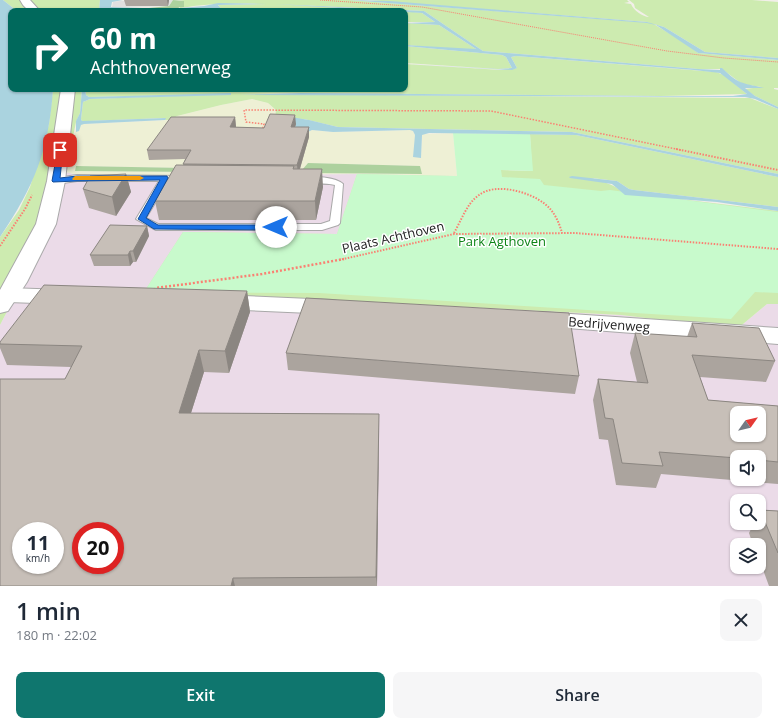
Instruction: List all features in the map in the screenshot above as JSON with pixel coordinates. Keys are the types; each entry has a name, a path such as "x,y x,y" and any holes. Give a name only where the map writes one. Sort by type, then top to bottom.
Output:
{"street":[{"path":"25,0 32,8"},
{"path":"4,300 42,233 56,181 68,92"},
{"path":"4,300 84,297"},
{"path":"200,301 357,308"},
{"name":"Bedrijvenweg","path":"522,318 778,336"}],"lane":[{"path":"56,181 77,178 196,178"},
{"path":"165,178 141,219 156,227 322,228 335,223 339,184 328,180 297,180"}],"path":[{"path":"320,0 422,7 687,54 778,62"},
{"path":"262,131 264,124 246,122 244,110 491,111 778,170"},
{"path":"454,234 470,203 480,193 491,189 523,193 546,204 560,224 562,233"},
{"name":"Plaats Achthoven","path":"151,294 156,288 262,274 358,256 454,234 575,233 778,249"}],"shaded area":[{"path":"173,0 169,6 112,7 113,2 120,1"},
{"path":"66,172 81,176 357,174 337,234 183,232 388,303 621,315 737,329 767,304 778,304 778,586 0,586 0,325 52,225"}],"green space":[{"path":"3,0 100,0 99,8 13,8"},
{"path":"173,0 184,1 184,7 149,8 169,6"},
{"path":"179,0 349,0 652,23 685,43 698,53 778,60 778,88 774,89 778,90 778,107 755,96 745,89 761,87 742,84 722,69 698,69 483,51 424,11 408,10 408,8 360,8 274,4 347,8 220,8 218,5 267,4 213,4 179,8 184,1"},
{"path":"369,0 627,0 629,2 624,3 631,4 638,13 649,17 635,8 634,4 629,0 752,0 778,2 778,58 705,52 664,27 647,22"},
{"path":"408,11 422,13 435,22 408,22"},
{"path":"408,23 439,25 476,49 470,50 408,45"},
{"path":"408,46 502,55 506,57 512,68 498,69 408,63"},
{"path":"516,56 716,72 724,75 747,94 661,96 301,93 239,94 750,98 778,109 778,174 572,132 338,127 304,119 275,118 276,110 268,103 252,99 177,116 170,120 165,120 165,118 82,121 81,119 83,102 90,99 231,94 89,97 86,95 86,92 408,92 408,64 501,70 517,68 511,57"},
{"path":"53,92 82,92 80,113 76,122 66,172 52,225 0,325 0,237 19,210 30,187 49,124"},
{"path":"252,99 268,103 276,110 275,118 296,124 290,140 312,130 333,132 410,130 413,131 415,135 415,141 421,158 422,134 453,133 457,176 357,174 81,176 66,172 75,131 82,124 170,120 177,116","holes":["308,163 419,166 422,174 75,171 76,166 302,170"]},
{"name":"Park Agthoven","path":"453,133 530,134 533,171 501,170 502,177 540,179 544,185 601,191 610,190 778,212 778,293 755,292 731,319 319,293 144,292 183,232 337,234 357,174 457,176"},
{"name":"Park Agthoven","path":"530,134 576,135 778,177 778,207 634,190 629,189 617,181 592,178 611,185 622,192 778,211 778,304 767,304 737,329 621,315 144,292 183,232 337,234 357,174 501,177 501,170 532,171"},
{"path":"308,163 420,166 422,174 75,171 76,166 302,170"}],"water":[{"path":"0,0 3,0 13,8 8,8 8,92 53,92 48,131 38,167 22,201 0,237"},
{"path":"100,0 123,0 112,2 111,7 142,8 99,8"},
{"path":"349,0 390,1 647,22 664,27 705,52 778,58 778,60 698,53 656,25 647,23"},
{"path":"218,3 267,4 218,5 220,8 181,8"},
{"path":"274,4 360,8 340,8"},
{"path":"408,10 424,11 483,51 698,69 720,70 720,68 722,68 737,80 745,84 764,88 745,88 755,96 778,107 778,109 755,99 745,97 239,95 301,93 733,96 747,94 720,73 694,70 516,56 511,57 517,68 512,70 408,64 498,69 512,68 506,57 502,55 408,46 476,49 439,25 408,23 435,22 422,13 408,12"},
{"path":"82,92 86,92 86,95 89,97 231,93 231,95 90,99 83,102 82,121 166,118 165,120 84,124 81,125 79,131 76,132 76,121 80,113"},
{"path":"291,117 338,127 572,132 778,174 778,177 576,135 429,133 422,135 421,158 413,157 415,135 413,131 410,130 333,132 312,130 304,134 275,118"},
{"path":"572,176 617,181 629,189 634,190 778,207 778,211 717,202 625,195 612,184 569,177"}],"building":[{"path":"270,114 295,115 291,127 309,127 297,165 183,164 191,150 147,150 171,117 235,117 230,127 264,128"},
{"path":"176,165 294,166 293,169 322,169 315,201 155,201"},
{"path":"126,174 112,197 83,189 90,176"},
{"path":"110,225 147,226 133,251 130,251 128,255 90,255"},
{"path":"44,285 247,291 225,351 199,350 179,413 379,414 376,577 233,578 231,586 0,586 0,379 65,379 82,346 0,344"},
{"path":"306,298 569,313 579,376 286,353"},
{"path":"692,323 759,328 775,361 692,355 708,400 778,406 778,462 766,461 766,450 730,450 730,457 659,452 663,466 622,463 613,419 605,418 598,379 648,383 635,333 697,337"},
{"path":"766,510 778,511 778,553 766,524"}],"slow traffic":[{"path":"75,179 140,178"}],"route":[{"path":"60,150 56,181 77,178 165,178 141,219 156,227 276,227"}]}
